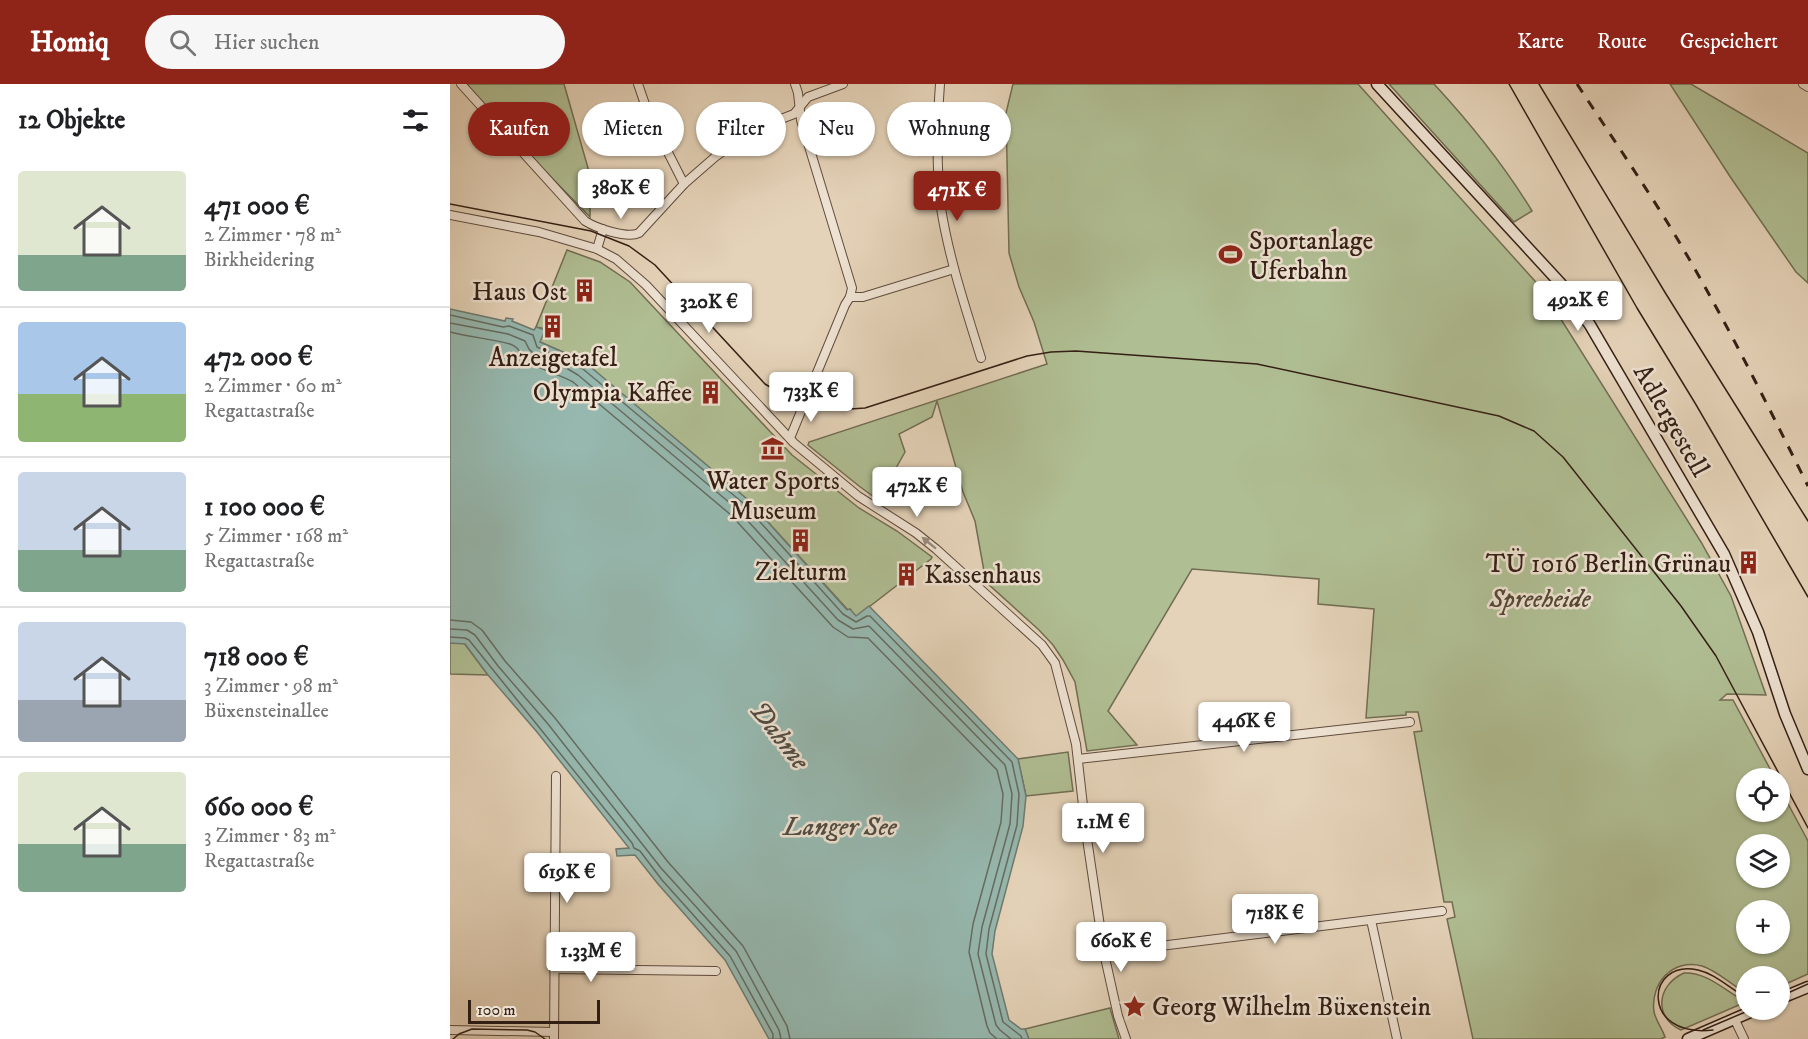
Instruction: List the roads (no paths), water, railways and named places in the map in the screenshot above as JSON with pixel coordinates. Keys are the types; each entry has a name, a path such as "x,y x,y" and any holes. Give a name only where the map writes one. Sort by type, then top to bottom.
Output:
{"main road":[{"name":"Adlergestell","path":"1377,84 1561,284 1590,325 1724,554 1758,632 1785,714 1808,769"},
{"path":"1790,994 1808,987"},
{"path":"1688,1039 1734,1018"}],"street":[{"path":"461,84 585,221 593,226 633,236 639,234 684,184 715,157 743,137 763,126 794,114 798,109"},
{"path":"638,84 648,113 684,184"},
{"path":"795,84 799,102"},
{"path":"804,102 808,97 843,84"},
{"path":"940,84 937,129 938,172 946,235 981,358"},
{"path":"1803,84 1808,87"},
{"path":"790,438 852,288 812,156"},
{"path":"450,215 539,232 597,249 616,259 633,272 790,438 822,467 858,496 916,533 936,549 1042,645 1055,663 1065,697 1078,759 1104,953 1126,1039"},
{"path":"597,249 603,229"},
{"path":"850,297 863,297 954,269"},
{"path":"1078,759 1410,722"},
{"path":"450,1030 554,1036 556,776"},
{"path":"1104,953 1442,911"},
{"path":"1371,920 1397,1039"},
{"path":"554,969 716,971"},
{"path":"1734,1018 1744,1039"}],"water":[{"name":"Langer See","path":"450,309 505,321 506,318 513,319 512,321 534,330 536,327 545,330 540,342 587,364 747,499 847,610 850,609 856,616 869,606 1018,759 1026,796 1023,826 995,931 992,954 1009,1020 1021,1029 1025,1029 1029,1039 769,1039 725,960 635,855 617,856 616,849 629,848 465,644 450,643"}],"tram line":[{"path":"1509,84 1637,308 1808,597"},
{"path":"1539,84 1666,294 1808,521"},
{"path":"450,204 591,231 629,246 655,265 765,384 790,399 810,406 836,410 865,408 1027,356 1076,351 1257,364 1499,416 1534,431 1563,457 1681,606 1716,656 1808,828"},
{"path":"1713,1030 1689,1030 1672,1023 1662,1012 1658,999 1660,986 1668,976 1680,970 1698,970 1711,975 1736,991"},
{"path":"1790,992 1808,984"},
{"path":"1703,1030 1736,1016"},
{"path":"453,1039 472,1029 527,1030 545,1039"}],"railway":[{"path":"1577,84 1688,257 1741,354 1808,486"}],"place":[{"name":"Sportanlage Uferbahn","path":"1231,255"},
{"name":"Haus Ost","path":"585,291"},
{"name":"Anzeigetafel","path":"553,326"},
{"name":"Olympia Kaffee","path":"710,392"},
{"name":"Water Sports Museum","path":"773,449"},
{"name":"Zielturm","path":"801,540"},
{"name":"TÜ 1016 Berlin Grünau","path":"1749,563"},
{"name":"Kassenhaus","path":"906,574"},
{"name":"Georg Wilhelm Büxenstein","path":"1134,1006"}],"park label":[{"name":"Spreeheide","path":"1540,598"}],"water label":[{"name":"Dahme","path":"780,735"}]}
